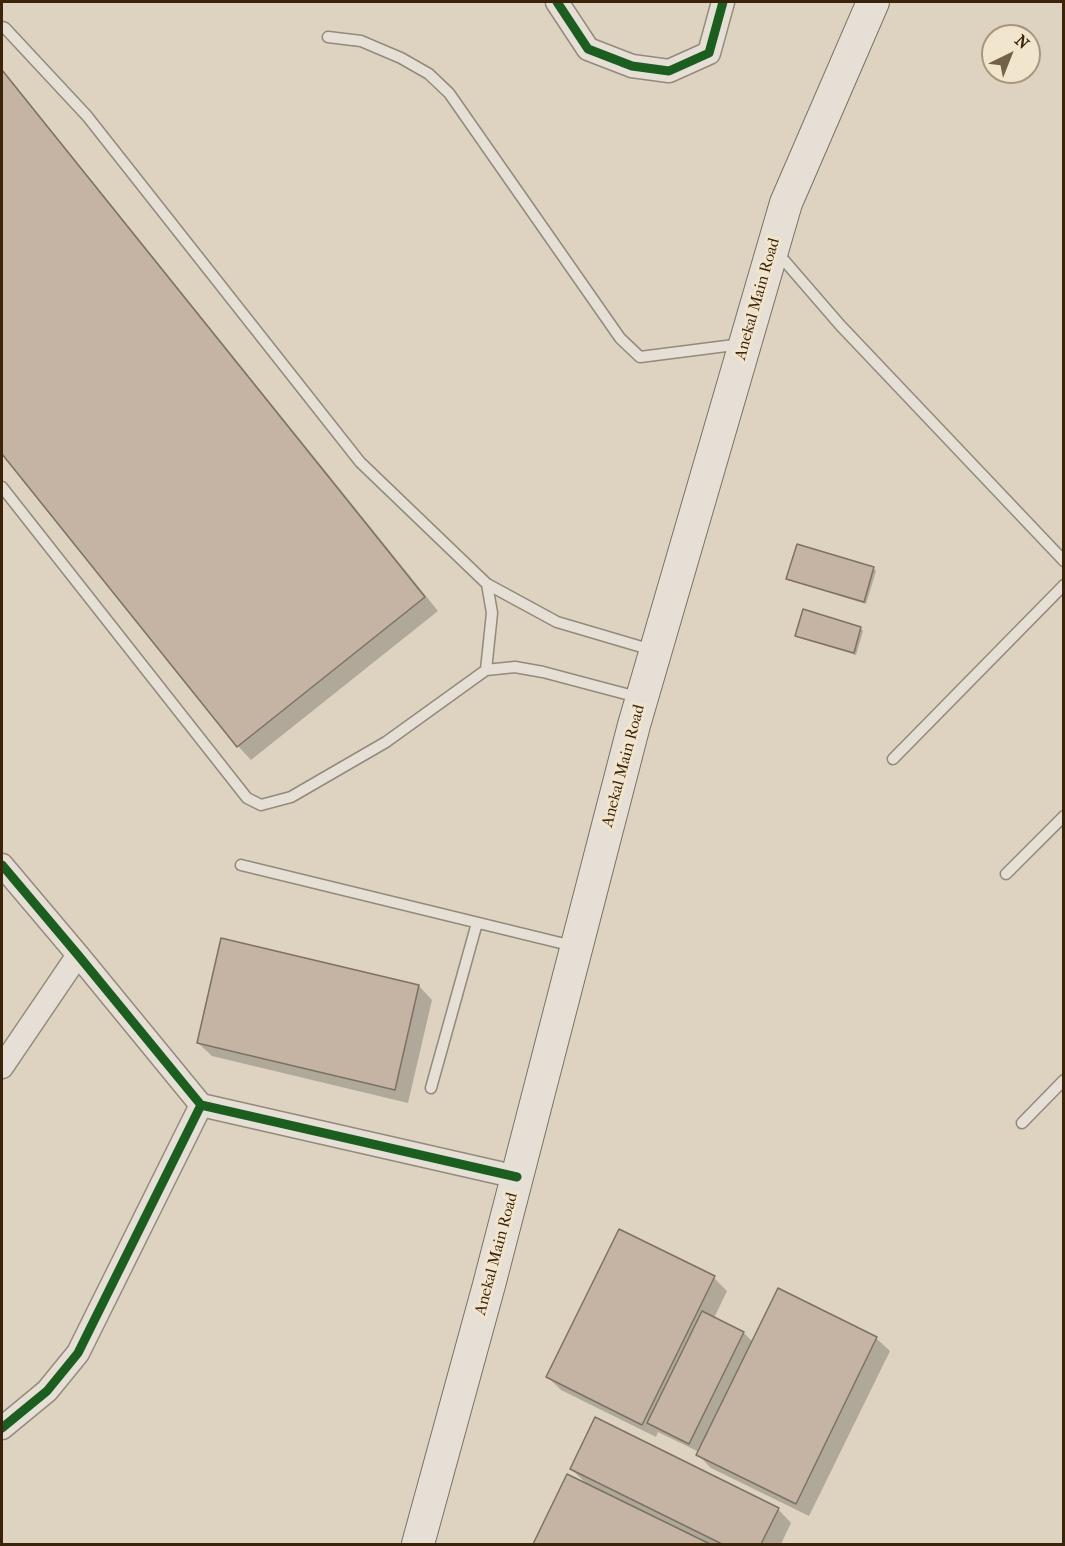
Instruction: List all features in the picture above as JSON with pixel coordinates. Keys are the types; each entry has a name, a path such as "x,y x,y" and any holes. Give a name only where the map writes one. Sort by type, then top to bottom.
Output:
{"main road":[{"name":"Anekal Main Road","path":"418,1545 517,1178 642,698 786,203 873,2"}],"street":[{"path":"557,2 588,49 632,66 669,71 709,53 723,2"},
{"path":"2,866 201,1105 517,1178"},
{"path":"2,1067 78,955"},
{"path":"2,1428 47,1390 78,1353 201,1105"}],"lane":[{"path":"2,27 87,116 360,462 487,584 557,622 656,651"},
{"path":"328,37 361,41 401,58 429,74 449,93 620,338 640,357 745,343"},
{"path":"773,248 840,325 1064,561"},
{"path":"2,488 247,798 261,804 291,797 386,742 486,670 515,667 534,670 642,698"},
{"path":"486,670 492,613 487,584"},
{"path":"893,759 1064,585"},
{"path":"1006,874 1064,816"},
{"path":"241,865 576,947"},
{"path":"431,1088 477,923"},
{"path":"1022,1123 1064,1080"}],"building":[{"path":"2,70 425,597 237,747 2,454"},
{"path":"797,544 874,567 864,602 786,579"},
{"path":"803,609 861,627 854,653 795,636"},
{"path":"221,938 419,985 395,1090 197,1043"},
{"path":"619,1229 715,1276 642,1425 546,1377"},
{"path":"778,1288 877,1337 796,1504 696,1455"},
{"path":"702,1311 744,1332 689,1444 647,1423"},
{"path":"595,1417 779,1508 761,1544 722,1544 570,1469"},
{"path":"567,1474 710,1544 533,1544"}],"cycle path":[{"path":"557,2 588,49 632,66 669,71 709,53 723,2"},
{"path":"2,865 201,1105 517,1177"},
{"path":"2,1428 47,1391 78,1353 201,1105"}]}
